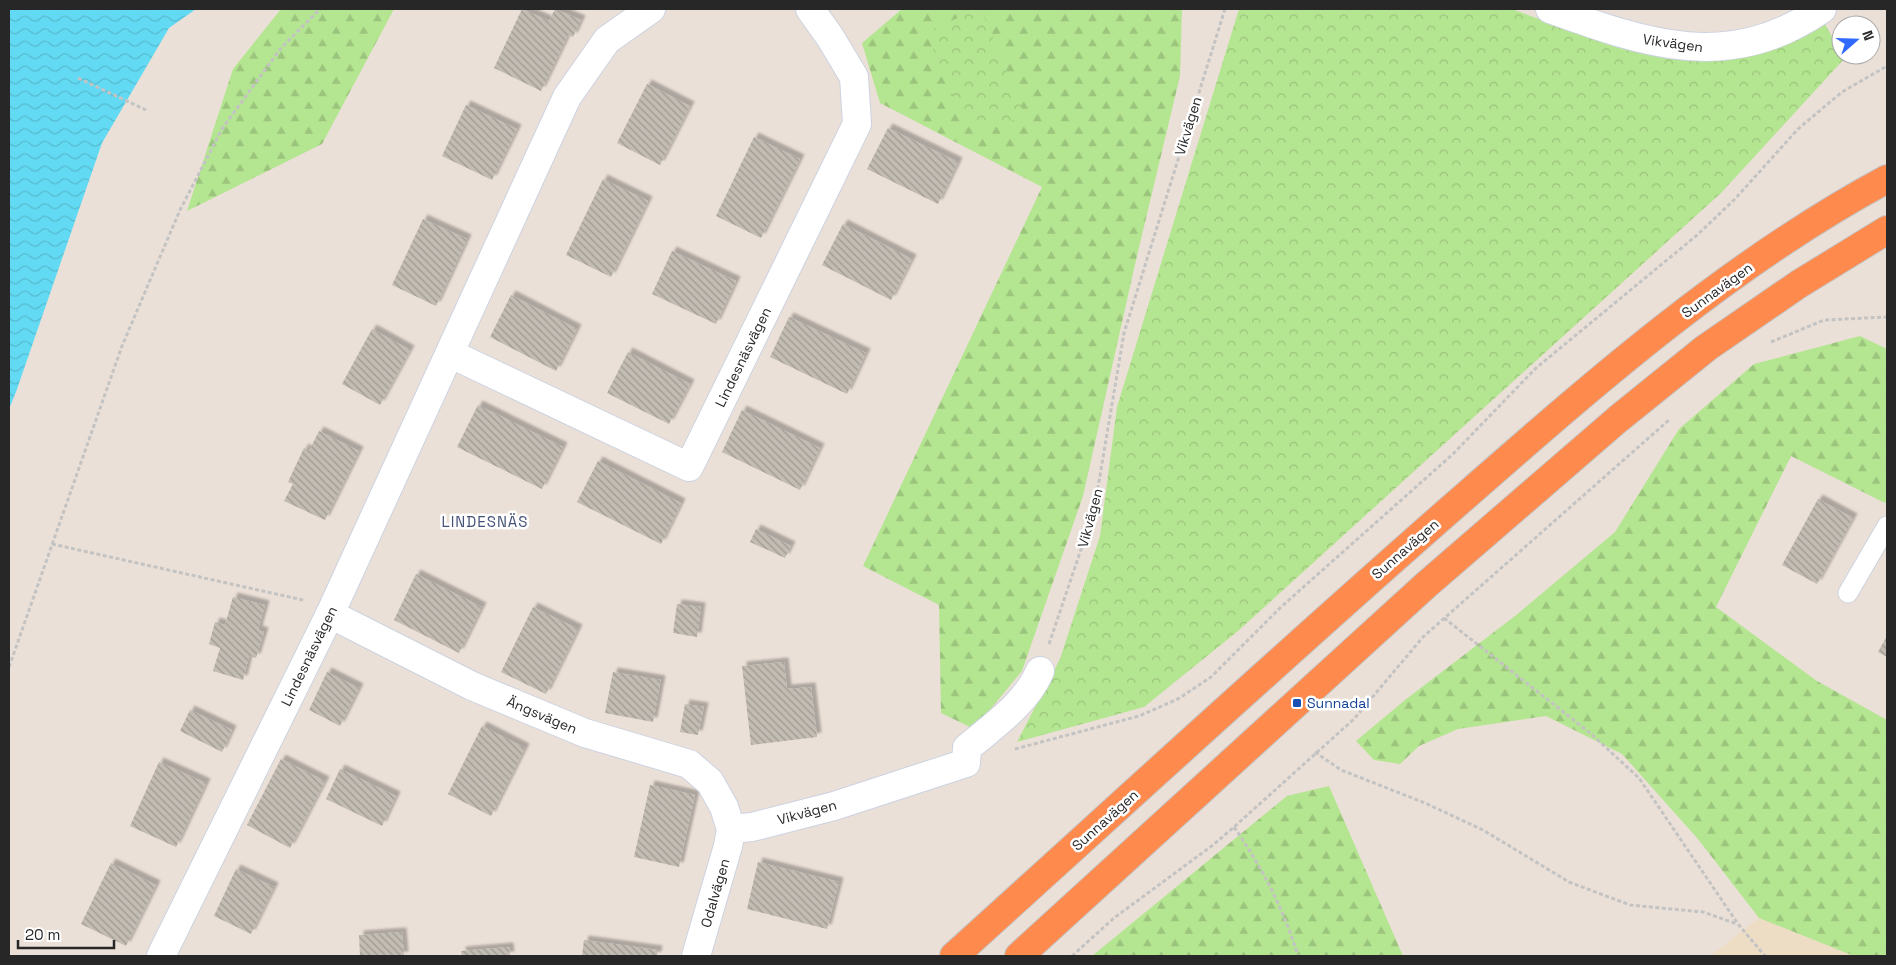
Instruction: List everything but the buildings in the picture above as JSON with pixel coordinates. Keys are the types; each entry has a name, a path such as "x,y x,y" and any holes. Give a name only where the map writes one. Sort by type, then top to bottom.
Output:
{"highway":[{"name":"Sunnavägen","path":"954,956 1344,603 1590,387 1663,328 1783,242 1887,179"},
{"path":"1019,956 1426,585 1618,419 1706,348 1799,284 1887,230"}],"street":[{"name":"Lindesnäsvägen","path":"161,956 330,614 451,354 567,97 606,40 651,9"},
{"name":"Lindesnäsvägen","path":"451,354 689,467 857,124 854,77 830,37 810,9"},
{"name":"Vikvägen","path":"1550,9 1613,32 1650,41 1699,48 1725,47 1768,36 1805,20 1822,9"},
{"name":"Ängsvägen","path":"330,614 472,686 584,733 689,764 710,782 724,807 731,829"},
{"name":"Vikvägen","path":"731,829 752,827 834,806 966,763 967,748 1020,703 1034,685 1040,671"},
{"name":"Odalvägen","path":"696,956 728,846 731,829"}],"lane":[{"path":"1848,593 1887,526"}],"path":[{"path":"9,666 122,346 180,210 222,129 281,48 320,9"},
{"name":"Vikvägen","path":"1040,671 1094,511 1124,333 1225,9"},
{"path":"1014,750 1139,716 1178,699 1211,677 1281,607 1453,454 1536,368 1703,230 1735,200 1798,129 1842,92 1887,66"},
{"path":"78,78 146,110"},
{"path":"1763,346 1824,320 1887,317"},
{"path":"1072,956 1114,918 1213,845 1354,719 1423,637 1672,417"},
{"path":"52,544 308,601 330,614"},
{"path":"1444,618 1590,733 1639,778 1738,924 1765,956"},
{"path":"1316,752 1341,770 1425,803 1483,830 1569,882 1630,905 1703,912 1738,924"},
{"path":"1234,826 1254,855 1288,925 1298,956"}],"shaded area":[{"path":"1759,918 1854,956 1710,956"}],"green space":[{"path":"281,9 394,9 322,144 187,211 233,69"},
{"path":"902,9 1182,9 1180,76 1083,496 1022,671 974,729 941,713 939,605 863,566 1042,187 880,103 862,43"},
{"path":"981,9 1025,115 998,127 962,117 926,32"},
{"path":"1239,9 1512,9 1609,45 1720,61 1825,24 1831,35 1831,65 1838,65 1721,193 1238,631 1144,707 1017,742 1060,659 1100,536 1117,407"},
{"path":"1860,336 1887,349 1887,499 1885,503 1791,456 1716,607 1817,681 1887,720 1887,956 1854,956 1759,918 1698,839 1622,754 1546,716 1458,729 1419,746 1400,764 1374,760 1356,741 1405,700 1515,616 1615,532 1679,429 1754,364"},
{"path":"1329,786 1403,956 1092,956 1287,796"}],"water":[{"path":"9,9 196,9 169,28 102,143 9,409"}],"place":[{"name":"Sunnadal","path":"1297,703"}],"district":[{"name":"LINDESNÄS","path":"485,521"}]}
